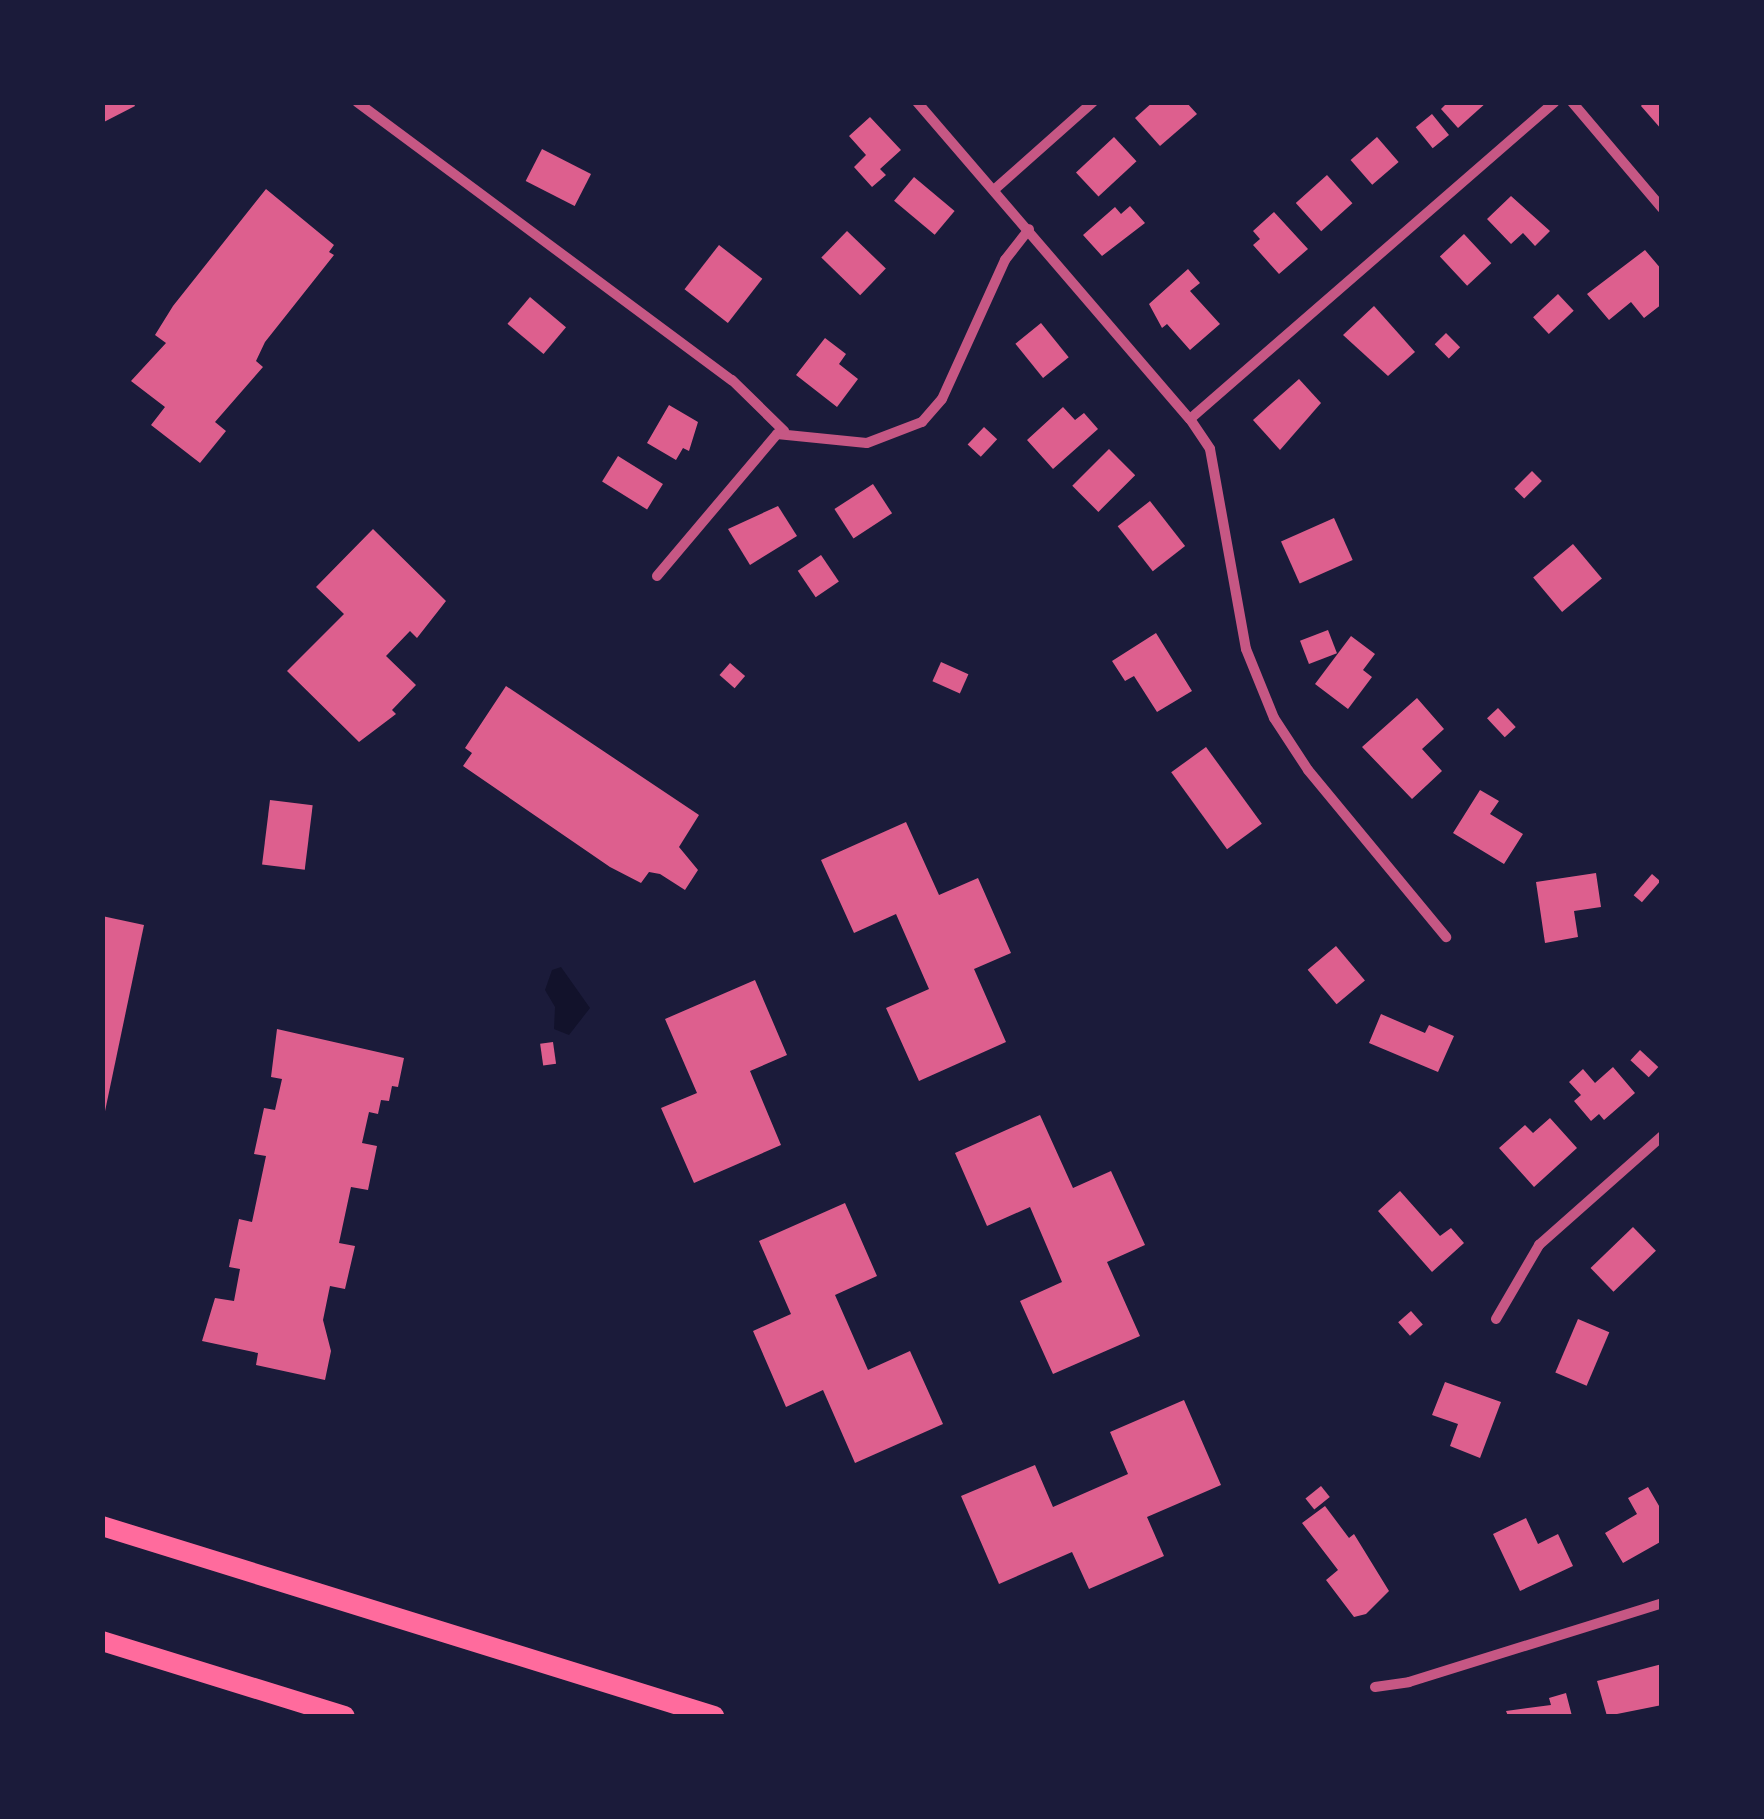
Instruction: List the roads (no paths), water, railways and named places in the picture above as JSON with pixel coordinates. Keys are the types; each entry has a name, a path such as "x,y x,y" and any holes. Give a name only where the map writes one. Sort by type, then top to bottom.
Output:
{"highway":[{"path":"102,1526 714,1716"},
{"path":"102,1641 346,1716"}],"street":[{"path":"356,102 732,380 784,431 868,443 922,422 942,398 1004,260 1029,229"},
{"path":"917,102 995,188 1190,419 1210,449 1246,649 1274,718 1308,770 1446,936"},
{"path":"995,188 1093,102"},
{"path":"1190,419 1554,102"},
{"path":"1572,102 1662,208"},
{"path":"657,576 770,439 784,431"},
{"path":"1496,1319 1536,1248 1662,1136"},
{"path":"1375,1687 1409,1682 1662,1604"}]}
